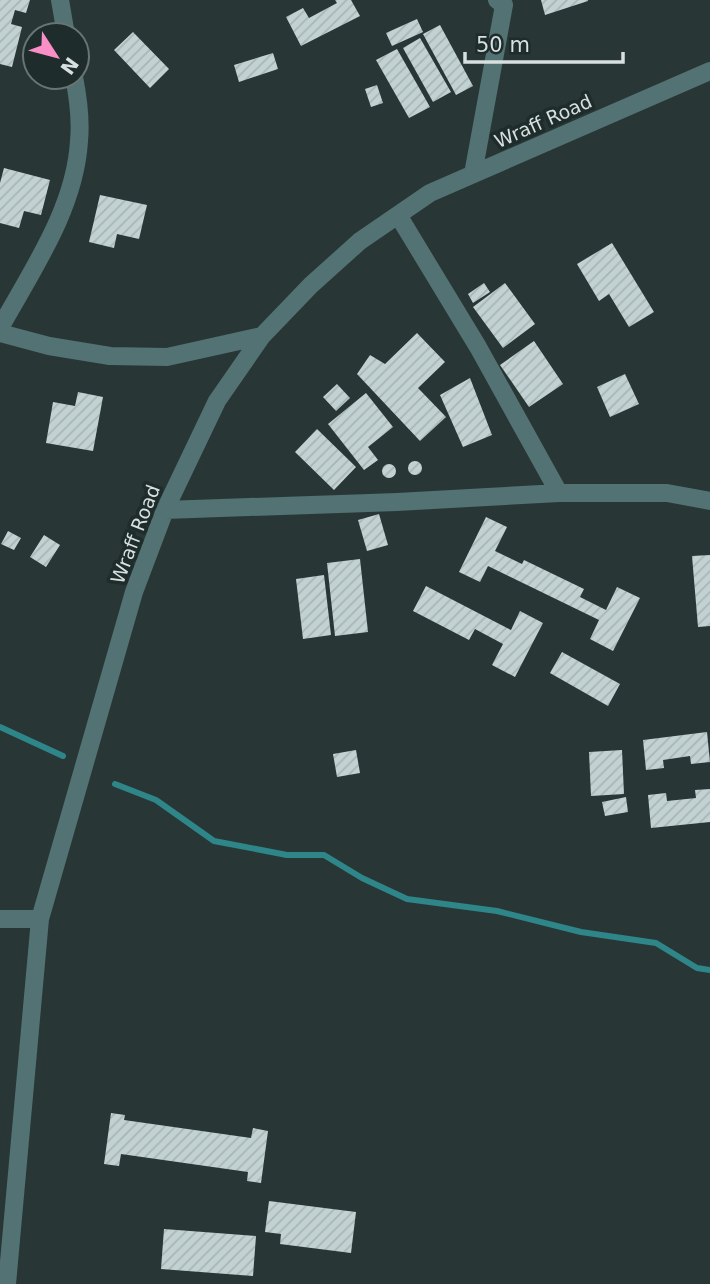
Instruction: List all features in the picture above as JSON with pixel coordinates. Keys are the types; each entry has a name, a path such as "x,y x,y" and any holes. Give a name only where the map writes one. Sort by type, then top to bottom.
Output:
{"street":[{"path":"61,0 64,21"},
{"path":"472,174 504,5 497,0"},
{"name":"Wraff Road","path":"7,1284 40,919 134,592 165,510 217,401 262,336 311,285 360,241 430,193 710,71"},
{"path":"76,91 79,140 75,172 60,218 0,330 49,346 110,356 167,357 262,336"},
{"path":"398,215 478,347 559,494"},
{"path":"165,510 559,494 667,493 710,500"},
{"path":"0,919 40,919"}],"building":[{"path":"0,0 30,0 26,13 15,10 11,24 21,27 12,67 0,64"},
{"path":"335,0 351,0 360,16 301,46 286,17 303,8 309,18 337,3"},
{"path":"541,0 588,0 588,1 545,15"},
{"path":"417,19 423,32 392,46 386,33"},
{"path":"440,25 473,86 456,95 423,34"},
{"path":"133,32 169,69 150,88 114,50"},
{"path":"420,38 451,92 433,102 403,48"},
{"path":"397,49 430,107 409,118 376,60"},
{"path":"273,53 278,69 239,82 234,65"},
{"path":"377,85 383,103 371,107 365,89"},
{"path":"4,168 50,180 41,215 24,211 19,228 0,223 0,183"},
{"path":"100,195 147,205 139,239 117,234 114,248 89,242"},
{"path":"612,243 654,312 629,327 609,294 599,301 577,264"},
{"path":"484,283 490,292 473,303 468,294"},
{"path":"505,283 535,324 503,348 473,307"},
{"path":"417,333 445,362 418,388 446,417 420,441 357,374 370,355 385,364"},
{"path":"534,341 563,384 529,407 500,365"},
{"path":"625,374 639,404 610,417 597,387"},
{"path":"470,378 492,435 463,447 440,395"},
{"path":"337,384 350,398 336,411 323,397"},
{"path":"78,392 103,397 93,451 46,443 53,402 75,406"},
{"path":"366,393 393,427 368,447 378,460 364,470 328,424"},
{"path":"317,429 356,467 334,490 295,452"},
{"path":"415,461 420,463 420,473 415,475 410,473 408,468 410,463"},
{"path":"386,464 392,464 396,471 392,478 386,478 382,474 382,468"},
{"path":"379,514 388,545 367,551 358,520"},
{"path":"486,517 507,527 495,551 522,564 524,560 584,589 580,597 606,610 617,587 640,598 613,651 590,639 599,620 488,566 480,582 459,572"},
{"path":"8,531 21,538 14,550 1,544"},
{"path":"44,535 60,545 46,567 30,557"},
{"path":"710,555 710,626 698,627 692,556"},
{"path":"360,559 368,632 335,636 327,563"},
{"path":"324,575 331,635 303,639 296,579"},
{"path":"426,586 511,630 520,611 543,623 515,677 492,665 503,644 475,629 469,640 413,611"},
{"path":"562,652 620,684 608,706 550,673"},
{"path":"707,732 710,762 691,764 690,756 663,760 664,768 646,770 643,740"},
{"path":"356,750 360,773 337,777 333,754"},
{"path":"622,750 624,794 591,796 589,752"},
{"path":"710,789 710,822 651,828 648,795 666,793 667,801 696,798 695,790"},
{"path":"626,797 628,812 605,816 602,802"},
{"path":"111,1113 125,1115 124,1120 251,1138 253,1128 268,1131 261,1183 247,1181 248,1172 121,1154 119,1166 104,1164"},
{"path":"269,1201 356,1212 351,1253 280,1244 281,1234 265,1232"},
{"path":"164,1229 256,1236 253,1276 161,1269"}],"waterway":[{"path":"0,727 63,756"},
{"path":"115,784 156,800 214,841 287,855 324,855 362,878 407,899 497,911 581,932 656,943 697,968 710,970"}]}
